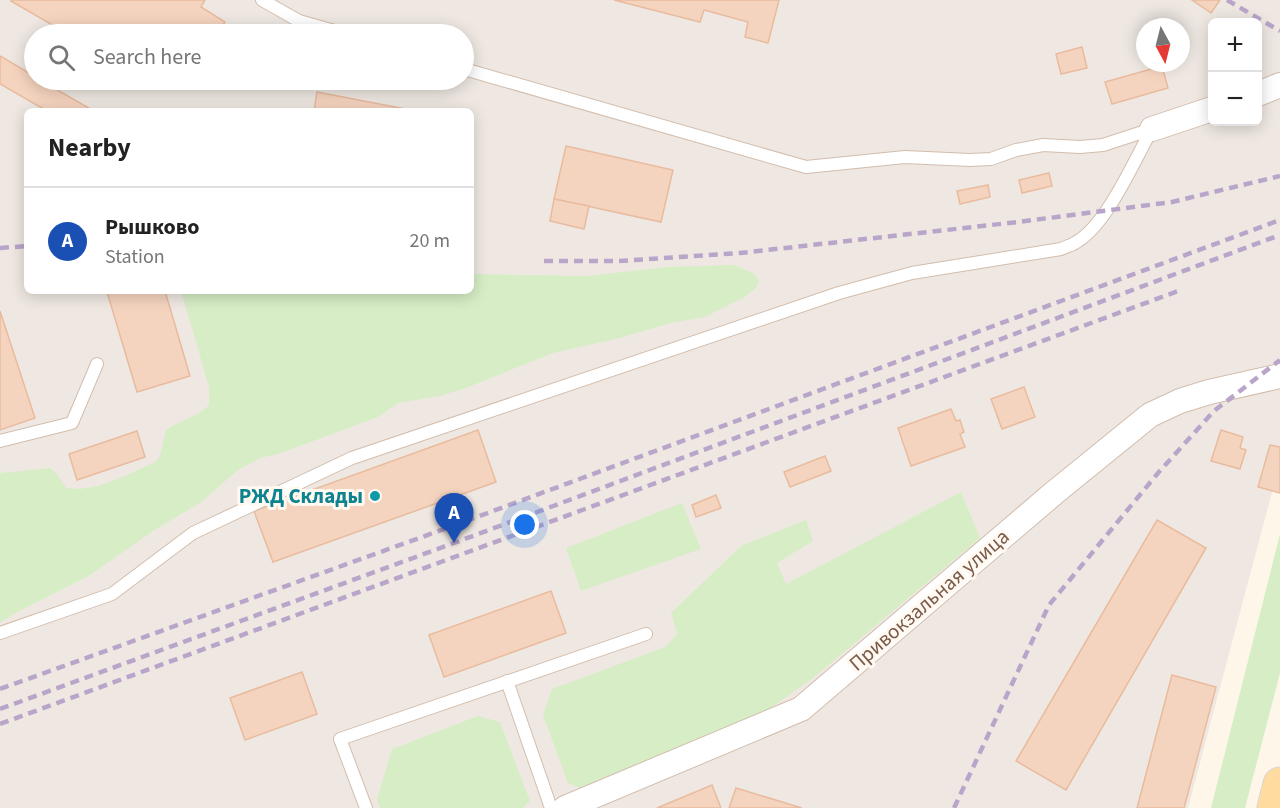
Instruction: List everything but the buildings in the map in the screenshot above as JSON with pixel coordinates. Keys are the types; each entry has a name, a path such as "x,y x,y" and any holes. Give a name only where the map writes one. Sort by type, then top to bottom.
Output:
{"main road":[{"path":"1274,808 1280,784"}],"street":[{"path":"1262,92 1280,85"},
{"path":"1152,129 1208,110"},
{"name":"Привокзальная улица","path":"566,808 801,710 1054,493 1150,415 1180,401 1209,392 1280,376"}],"lane":[{"path":"262,0 299,21 310,24"},
{"path":"474,72 806,167 905,157 991,159 1017,150 1043,145 1103,146 1152,129"},
{"path":"0,633 112,594 193,533 352,458 840,293 912,273 1061,249 1077,242 1092,230 1106,211 1152,129"},
{"path":"0,441 72,423 97,364"},
{"path":"366,808 340,739 646,634"},
{"path":"507,681 551,808"}],"shaded area":[{"path":"0,0 1280,0 1280,462 1188,808 0,808"}],"green space":[{"path":"734,265 755,274 759,281 756,288 743,298 705,317 670,323 620,338 553,353 466,388 440,396 398,403 378,417 278,454 260,458 238,470 200,503 156,529 90,575 0,622 0,473 50,468 66,488 78,489 100,485 155,462 160,456 166,430 209,405 209,387 182,294 474,294 474,274 587,276 667,267"},
{"path":"961,492 980,538 813,678 765,712 579,788 568,783 543,715 552,689 665,647 677,634 671,613 741,546 806,520 813,541 777,563 786,584"},
{"path":"682,503 701,549 581,591 566,548"},
{"path":"1280,534 1280,673 1245,808 1211,808"},
{"path":"478,716 500,722 530,801 523,808 380,808 377,799 392,749"}],"railway":[{"path":"1227,0 1280,31"},
{"path":"544,261 619,261 740,253 1018,222 1172,202 1280,176"},
{"path":"0,689 447,528 1280,220"},
{"path":"0,709 454,543 1280,235"},
{"path":"0,248 24,246"},
{"path":"0,724 1181,290"},
{"path":"954,808 1049,605 1158,473 1214,411 1280,360"}],"place":[{"name":"РЖД Склады","path":"375,496"},
{"name":"Рышково","path":"454,543"}]}
